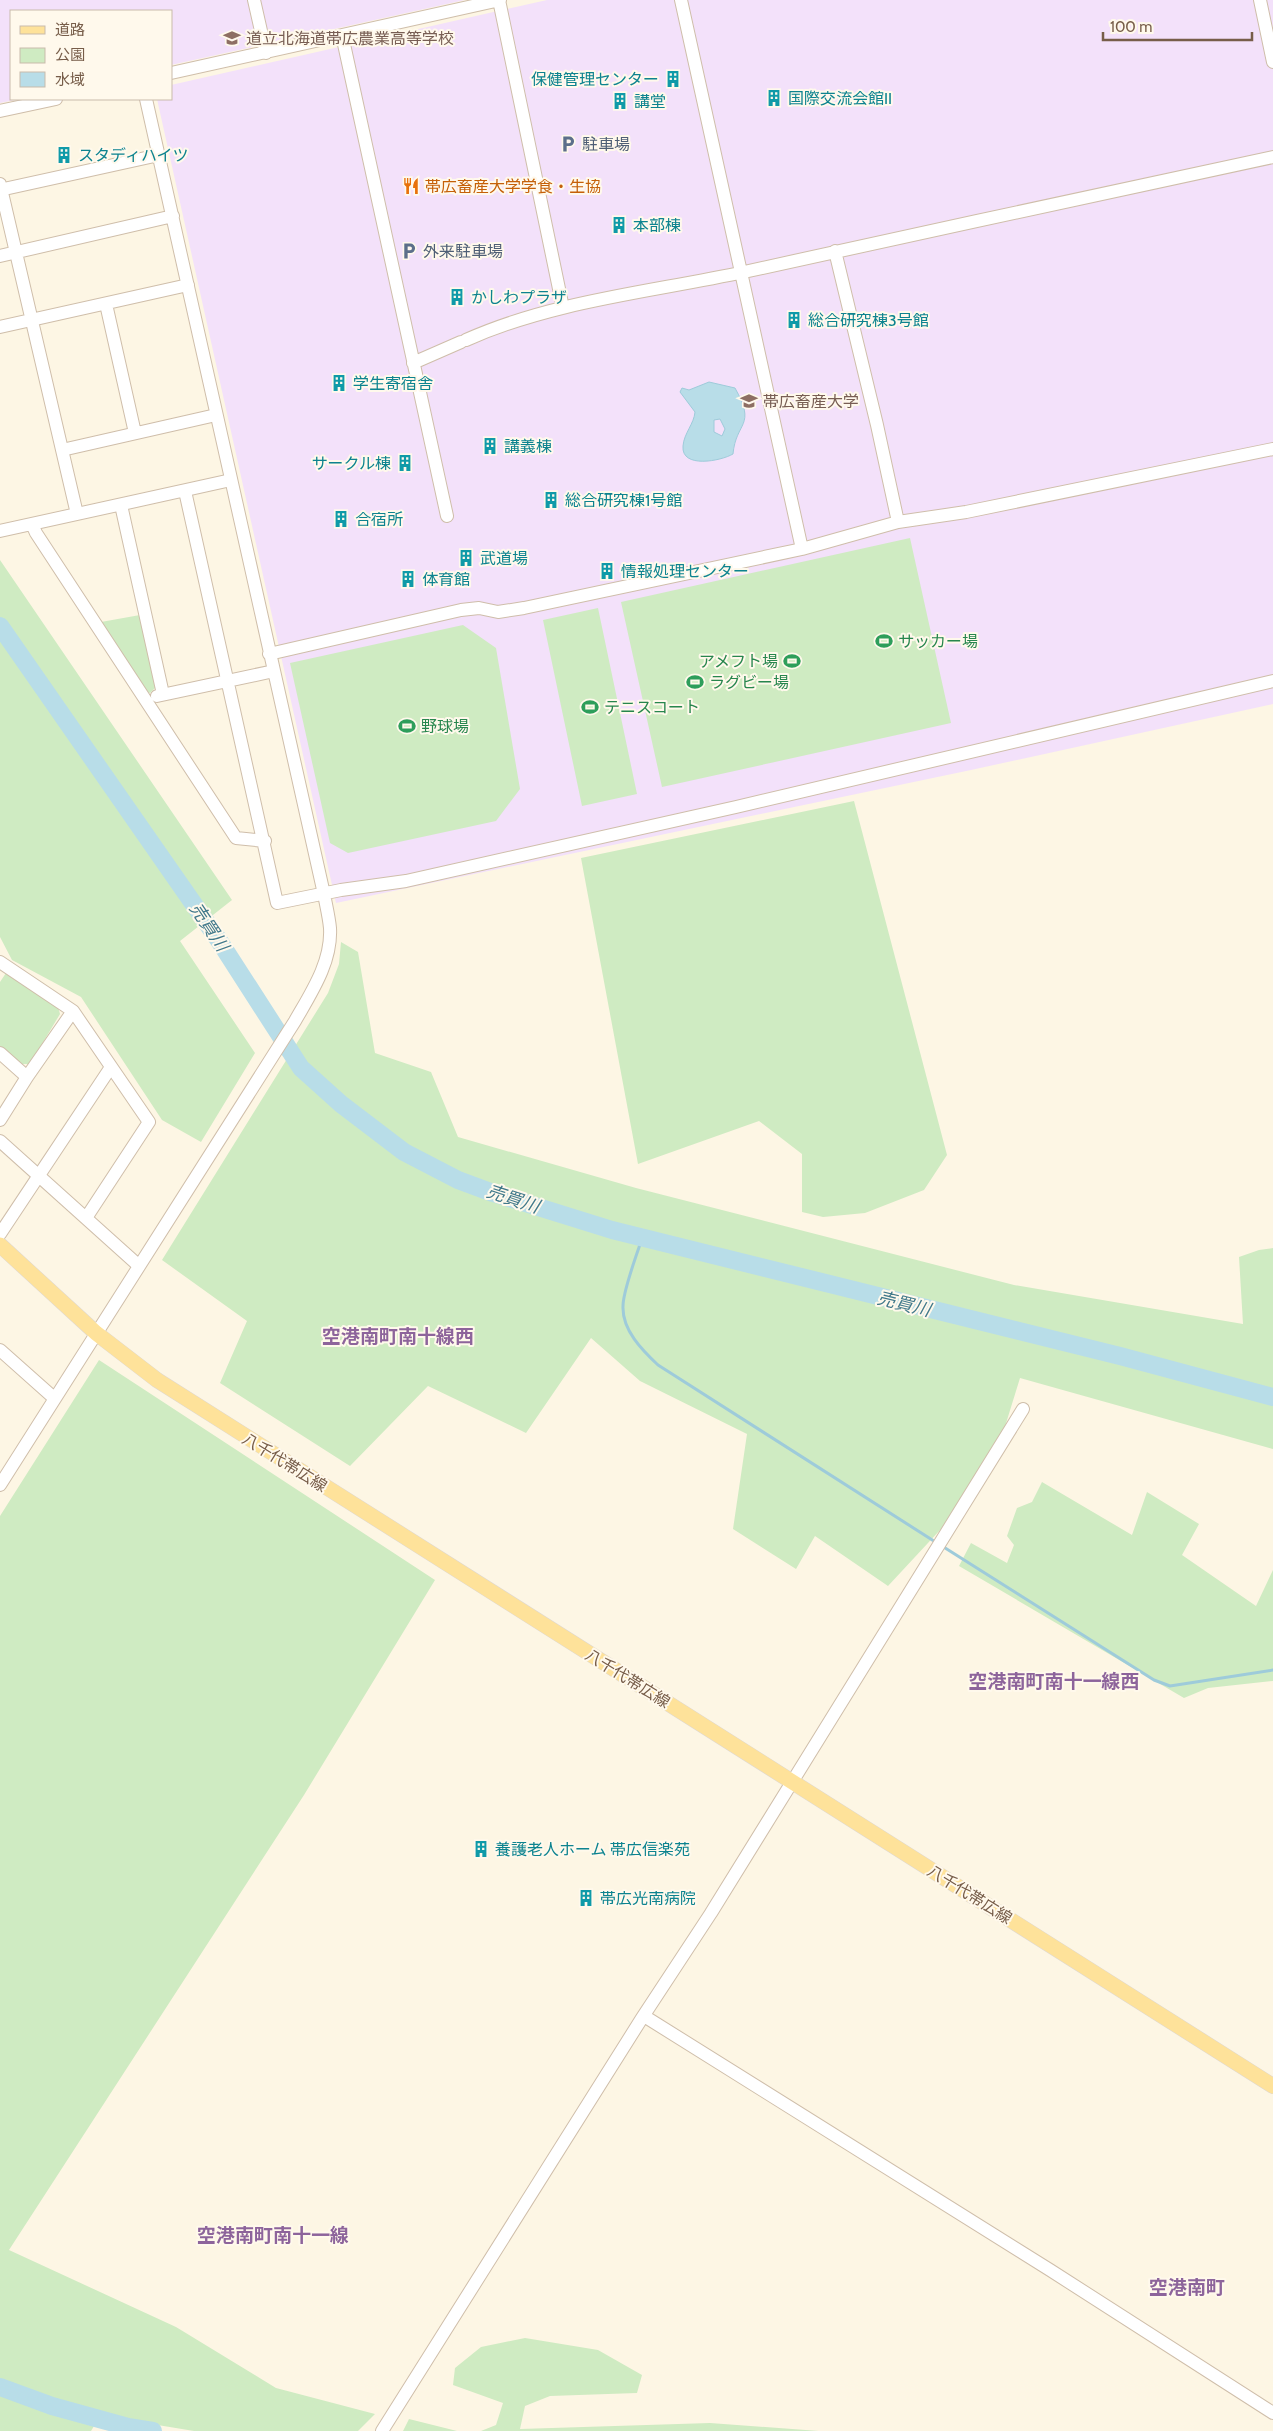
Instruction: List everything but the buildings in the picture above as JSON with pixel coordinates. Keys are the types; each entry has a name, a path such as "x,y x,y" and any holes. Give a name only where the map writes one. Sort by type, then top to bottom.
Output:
{"main road":[{"name":"八千代帯広線","path":"0,1246 96,1333 157,1380 1273,2086"}],"street":[{"path":"254,0 266,53"},
{"path":"172,73 499,0 563,308"},
{"path":"681,0 802,549"},
{"path":"1260,0 1273,62"},
{"path":"342,35 447,516"},
{"path":"0,111 51,100"},
{"path":"0,1485 138,1265 295,1021 320,977 326,958 330,928 324,894 146,100"},
{"path":"77,514 1,188 159,155"},
{"path":"413,363 496,326 563,308 742,272 1273,157"},
{"path":"0,256 173,216"},
{"path":"835,251 877,425 898,522"},
{"path":"0,327 188,286"},
{"path":"106,304 135,433"},
{"path":"62,450 216,415"},
{"path":"269,654 461,610 479,608 498,612 802,549 898,522 966,512 1273,449"},
{"path":"0,531 122,506 231,480"},
{"path":"185,491 265,841 277,903 406,881 474,866 1273,681"},
{"path":"122,506 163,694"},
{"path":"32,524 36,533 236,838 265,841"},
{"path":"147,701 163,694 274,671"},
{"path":"0,962 73,1010 149,1122 86,1218"},
{"path":"0,1120 26,1077 73,1010"},
{"path":"0,1053 26,1077"},
{"path":"0,1234 111,1067"},
{"path":"0,1141 138,1265"},
{"path":"0,1350 54,1398"},
{"path":"382,2431 711,1913 1023,1408"},
{"path":"644,2016 1050,2270 1273,2413"}],"shaded area":[{"name":"道立北海道帯広農業高等学校","path":"0,0 465,0 172,65 172,10 10,10 10,100 15,100 0,103"},
{"name":"帯広畜産大学","path":"547,0 1273,0 1273,704 971,770 336,903 157,100 172,100 172,85"}],"green space":[{"path":"910,538 951,723 662,787 621,602"},
{"path":"0,560 232,900 180,941 255,1053 201,1142 162,1120 81,997 12,960 0,937"},
{"name":"テニスコート","path":"598,608 637,794 582,806 543,620"},
{"path":"140,615 156,687 150,693 145,691 101,622"},
{"name":"野球場","path":"463,625 496,648 520,789 496,821 348,853 330,843 290,663"},
{"path":"854,801 947,1155 924,1190 865,1213 823,1217 802,1212 802,1154 759,1121 638,1164 581,858"},
{"path":"341,942 358,952 375,1053 431,1072 458,1137 636,1188 1014,1285 1243,1324 1239,1257 1259,1250 1273,1248 1273,1449 1020,1378 1003,1433 941,1529 888,1586 815,1536 796,1569 733,1529 747,1434 640,1381 591,1338 526,1433 428,1386 350,1466 220,1383 247,1321 162,1260 328,993 339,964"},
{"path":"6,973 58,1007 60,1014 30,1064 20,1064 0,1046 0,982"},
{"path":"99,1360 435,1580 304,1795 9,2250 176,2327 276,2388 375,2414 358,2431 194,2431 115,2418 102,2413 91,2431 0,2431 0,1516"},
{"path":"1042,1482 1132,1535 1147,1492 1199,1524 1182,1555 1256,1606 1273,1570 1273,1681 1208,1688 1184,1698 959,1566 971,1543 1007,1563 1014,1545 1007,1536 1017,1508 1032,1502"},
{"path":"525,2338 598,2350 642,2375 637,2393 550,2396 525,2406 520,2429 710,2423 819,2431 481,2431 496,2425 503,2403 453,2385 455,2368 481,2347"},
{"path":"409,2419 457,2431 403,2431"}],"water":[{"path":"709,382 735,388 745,417 733,454 720,459 703,461 688,458 684,453 684,441 695,412 680,392 682,388 689,390","holes":["720,419 725,429 722,436 714,432 714,420"]}],"waterway":[{"name":"売買川","path":"0,626 218,939 301,1068 341,1104 404,1152 458,1180 493,1193 612,1230 1120,1356 1273,1397"},
{"path":"642,1239 628,1282 623,1306 629,1331 646,1353 658,1365 937,1543"},
{"path":"942,1546 1154,1680 1170,1686 1273,1670"},
{"path":"0,2387 52,2406 128,2427 153,2431"}],"place":[{"name":"道立北海道帯広農業高等学校","path":"232,38"},
{"name":"保健管理センター","path":"673,79"},
{"name":"国際交流会館II","path":"774,98"},
{"name":"講堂","path":"620,101"},
{"name":"駐車場","path":"568,144"},
{"name":"スタディハイツ","path":"64,155"},
{"name":"帯広畜産大学学食・生協","path":"411,186"},
{"name":"本部棟","path":"619,225"},
{"name":"外来駐車場","path":"409,251"},
{"name":"かしわプラザ","path":"457,297"},
{"name":"総合研究棟3号館","path":"794,320"},
{"name":"学生寄宿舎","path":"339,383"},
{"name":"帯広畜産大学","path":"749,401"},
{"name":"講義棟","path":"490,446"},
{"name":"サークル棟","path":"405,463"},
{"name":"総合研究棟1号館","path":"551,500"},
{"name":"合宿所","path":"341,519"},
{"name":"武道場","path":"466,558"},
{"name":"情報処理センター","path":"607,571"},
{"name":"体育館","path":"408,579"},
{"name":"サッカー場","path":"884,641"},
{"name":"アメフト場","path":"792,661"},
{"name":"ラグビー場","path":"695,682"},
{"name":"テニスコート","path":"590,707"},
{"name":"野球場","path":"407,726"},
{"name":"養護老人ホーム 帯広信楽苑","path":"481,1849"},
{"name":"帯広光南病院","path":"586,1898"}],"district":[{"name":"空港南町南十線西","path":"398,1336"},
{"name":"空港南町南十一線西","path":"1054,1681"},
{"name":"空港南町南十一線","path":"273,2235"},
{"name":"空港南町","path":"1187,2287"}]}
